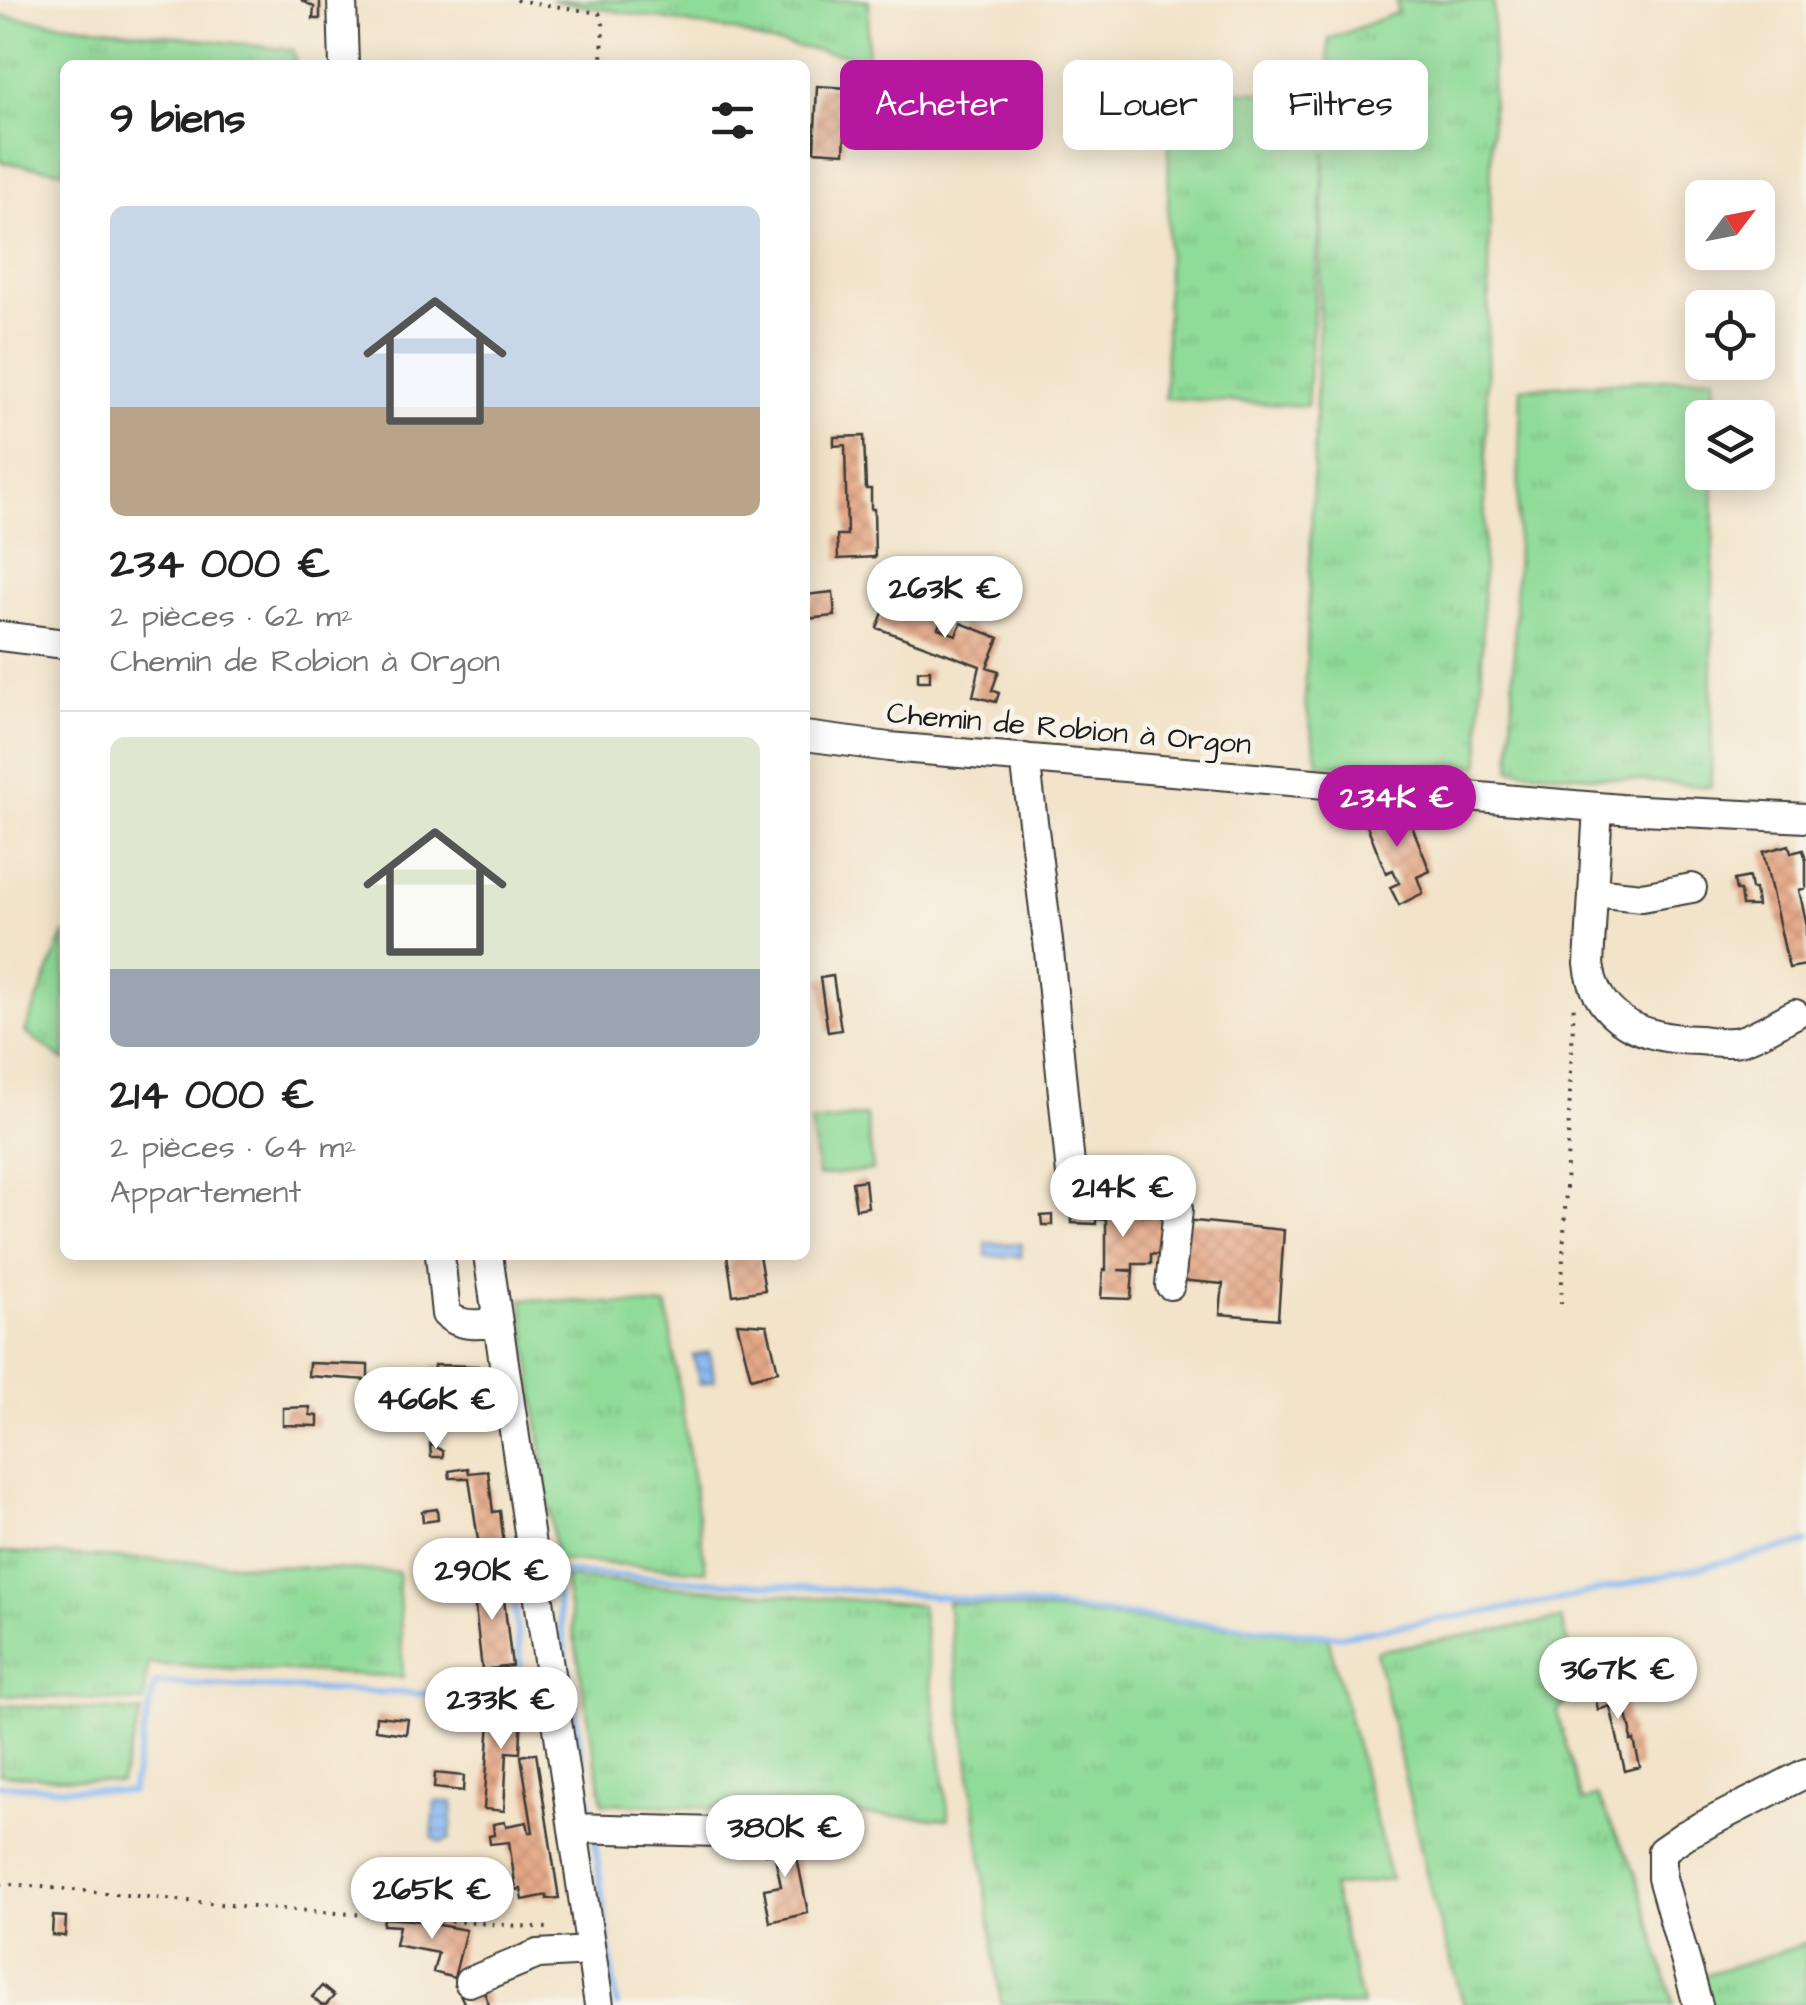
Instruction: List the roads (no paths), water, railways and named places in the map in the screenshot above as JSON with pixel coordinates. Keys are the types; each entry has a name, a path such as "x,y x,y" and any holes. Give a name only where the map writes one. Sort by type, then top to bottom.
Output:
{"street":[{"path":"342,0 344,60"},
{"path":"0,636 60,643"},
{"name":"Chemin de Robion à Orgon","path":"810,737 1598,807 1806,818"},
{"path":"1025,758 1071,1176 1084,1187 1172,1196 1178,1209 1170,1285"},
{"path":"1598,807 1589,964 1591,982 1605,1008 1641,1032 1676,1040 1738,1042 1796,1014"},
{"path":"1593,892 1642,897 1692,888"},
{"path":"441,1260 446,1314 465,1324 498,1323"},
{"path":"489,1260 599,2005"},
{"path":"1698,2005 1662,1878 1662,1851 1685,1835 1806,1773"},
{"path":"573,1828 754,1833"},
{"path":"469,1982 589,1938"}],"water":[{"path":"986,1243 1021,1244 1021,1257 986,1256"},
{"path":"709,1352 715,1381 700,1384 693,1355"},
{"path":"435,1801 453,1802 450,1839 441,1843 432,1837"}],"waterway":[{"path":"544,1576 553,1572 913,1594 1339,1636 1558,1600 1806,1543"},
{"path":"553,1572 592,1823"},
{"path":"0,1785 131,1792 155,1683 524,1698 513,1589 528,1583"},
{"path":"594,1835 617,2005"}]}
